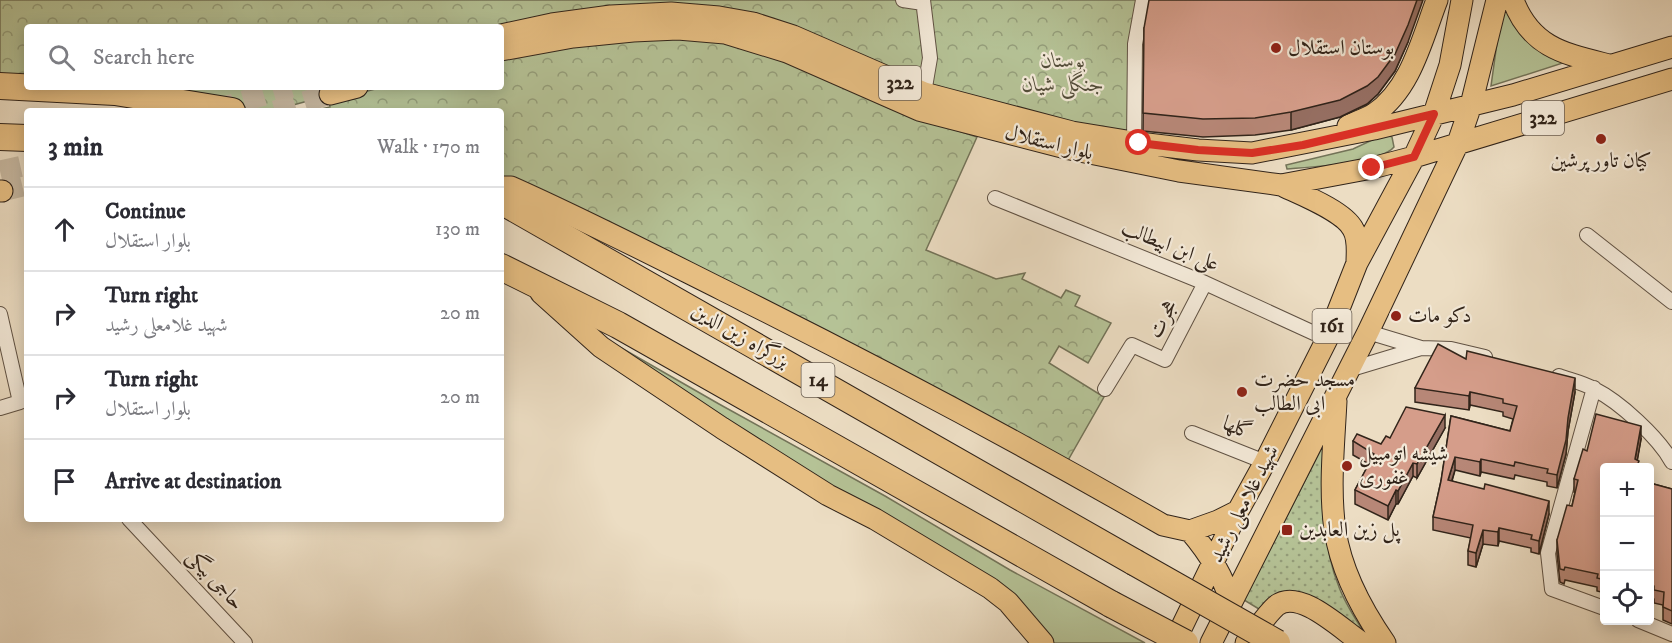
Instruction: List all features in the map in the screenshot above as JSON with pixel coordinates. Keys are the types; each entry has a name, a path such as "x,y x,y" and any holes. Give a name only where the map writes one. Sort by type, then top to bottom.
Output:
{"highway":[{"path":"0,86 24,87"},
{"path":"77,90 115,92 214,108"},
{"path":"0,137 24,138"},
{"name":"بزرگراه زین الدین","path":"504,203 1277,643"},
{"name":"14","path":"504,269 618,325 1111,604 1185,643"}],"main road":[{"path":"1303,145 1372,115 1385,105 1409,72 1437,0"},
{"name":"شهید غلامعلی رشید","path":"1174,643 1326,339 1357,263 1414,157 1434,114 1450,65 1462,0"},
{"name":"شهید غلامعلی رشید","path":"1211,643 1337,395 1458,143 1471,105 1497,0"},
{"path":"1513,0 1527,27 1539,39 1561,53 1610,66"},
{"name":"بلوار استقلال","path":"504,34 552,24 611,16 671,13 719,17 753,23 793,36 924,93 1072,132 1134,143 1252,153 1303,145 1513,95 1672,47"},
{"name":"بلوار استقلال","path":"504,49 573,37 633,31 678,29 725,33 787,52 919,110 1070,149 1179,171 1281,185 1372,168 1414,157 1672,79"},
{"path":"330,94 345,90"},
{"path":"1281,185 1319,202 1346,220 1354,230 1357,263"},
{"path":"504,187 511,187 574,215 790,322 1009,437 1163,525 1190,531 1238,511"},
{"path":"530,283 601,347 664,389 828,495 875,519 990,588 1008,602 1043,643"},
{"path":"1337,395 1333,458 1335,533 1348,579 1372,625 1385,643"},
{"path":"1190,531 1214,563 1224,581 1231,603"},
{"path":"1246,643 1276,606 1287,600 1299,602 1319,612 1362,643"}],"street":[{"path":"903,0 923,1 930,58 924,93"},
{"path":"1134,143 1135,44 1143,0"},
{"name":"علی ابن ابیطالب","path":"995,198 1205,283 1326,339"},
{"path":"1587,235 1672,302"},
{"name":"هجرت","path":"1105,389 1132,345 1165,360 1205,283"},
{"path":"0,314 23,406 0,408"},
{"path":"1368,332 1421,348 1451,349 1495,360"},
{"path":"1348,370 1421,348"},
{"path":"1548,373 1594,388 1641,425 1661,444 1672,462"},
{"path":"1594,388 1548,554 1552,590 1600,606"},
{"name":"گلها","path":"1192,433 1265,462"},
{"name":"حاجی بیگی","path":"132,522 245,643"},
{"path":"1648,625 1672,634"}],"green space":[{"name":"بوستان جنگلی شیان","path":"0,0 1157,0 1147,22 1137,63 1140,163 744,46 798,66 891,109 977,137 926,250 996,279 1025,273 1022,279 1061,298 1066,290 1080,296 1075,306 1111,323 1088,363 1059,346 1049,363 1104,397 1067,462 532,188 504,177 504,108 326,108 330,107 329,101 371,90 504,90 504,24 24,24 24,90 364,90 331,99 330,95 282,108 169,108 0,95"},
{"path":"1503,0 1569,61 1491,86"},
{"path":"1385,134 1392,137 1394,147 1375,157 1287,169 1286,165 1353,149"},
{"path":"604,338 885,496 1010,570 1145,643 1051,643 1038,626 769,451"},
{"path":"1328,436 1325,513 1329,550 1342,594 1369,640 1278,596 1259,609 1244,600"}],"building":[{"name":"بوستان استقلال","path":"1149,0 1417,0 1395,54 1378,77 1367,86 1340,100 1291,112 1255,118 1203,119 1143,113 1144,28"},
{"path":"1438,344 1466,359 1467,351 1575,378 1566,440 1557,475 1547,473 1548,469 1515,462 1514,466 1481,459 1480,462 1455,457 1448,480 1484,489 1485,484 1549,501 1539,541 1531,539 1532,535 1499,528 1498,532 1483,530 1476,553 1468,551 1473,525 1433,517 1451,416 1510,431 1517,406 1503,403 1503,399 1470,392 1469,396 1415,388"},
{"path":"1406,407 1445,415 1417,464 1413,463 1388,506 1355,490 1374,454 1353,441 1357,434 1381,444 1386,436 1390,438"},
{"path":"1596,414 1641,426 1635,459 1639,461 1638,463 1600,463 1600,579 1597,578 1598,574 1565,567 1564,570 1560,569 1557,540 1567,505 1572,506 1578,480 1574,479 1583,449 1587,451"},
{"path":"1654,484 1672,489 1672,611 1663,607 1664,592 1654,590"}],"tunnel":[{"path":"221,108 281,90"},
{"path":"285,108 330,94"},
{"path":"0,171 24,166"},
{"path":"2,191 24,186"}],"place":[{"name":"بوستان استقلال","path":"1276,48"},
{"name":"کیان تاور پرشین","path":"1601,139"},
{"name":"دکو مات","path":"1396,316"},
{"name":"مسجد حضرت ابی الطالب","path":"1242,392"},
{"name":"شیشه اتومبیل غفوری","path":"1347,466"},
{"name":"پل زین العابدین","path":"1287,530"}],"route":[{"path":"1139,143 1252,153 1303,145 1434,114 1414,157 1372,168"}]}
